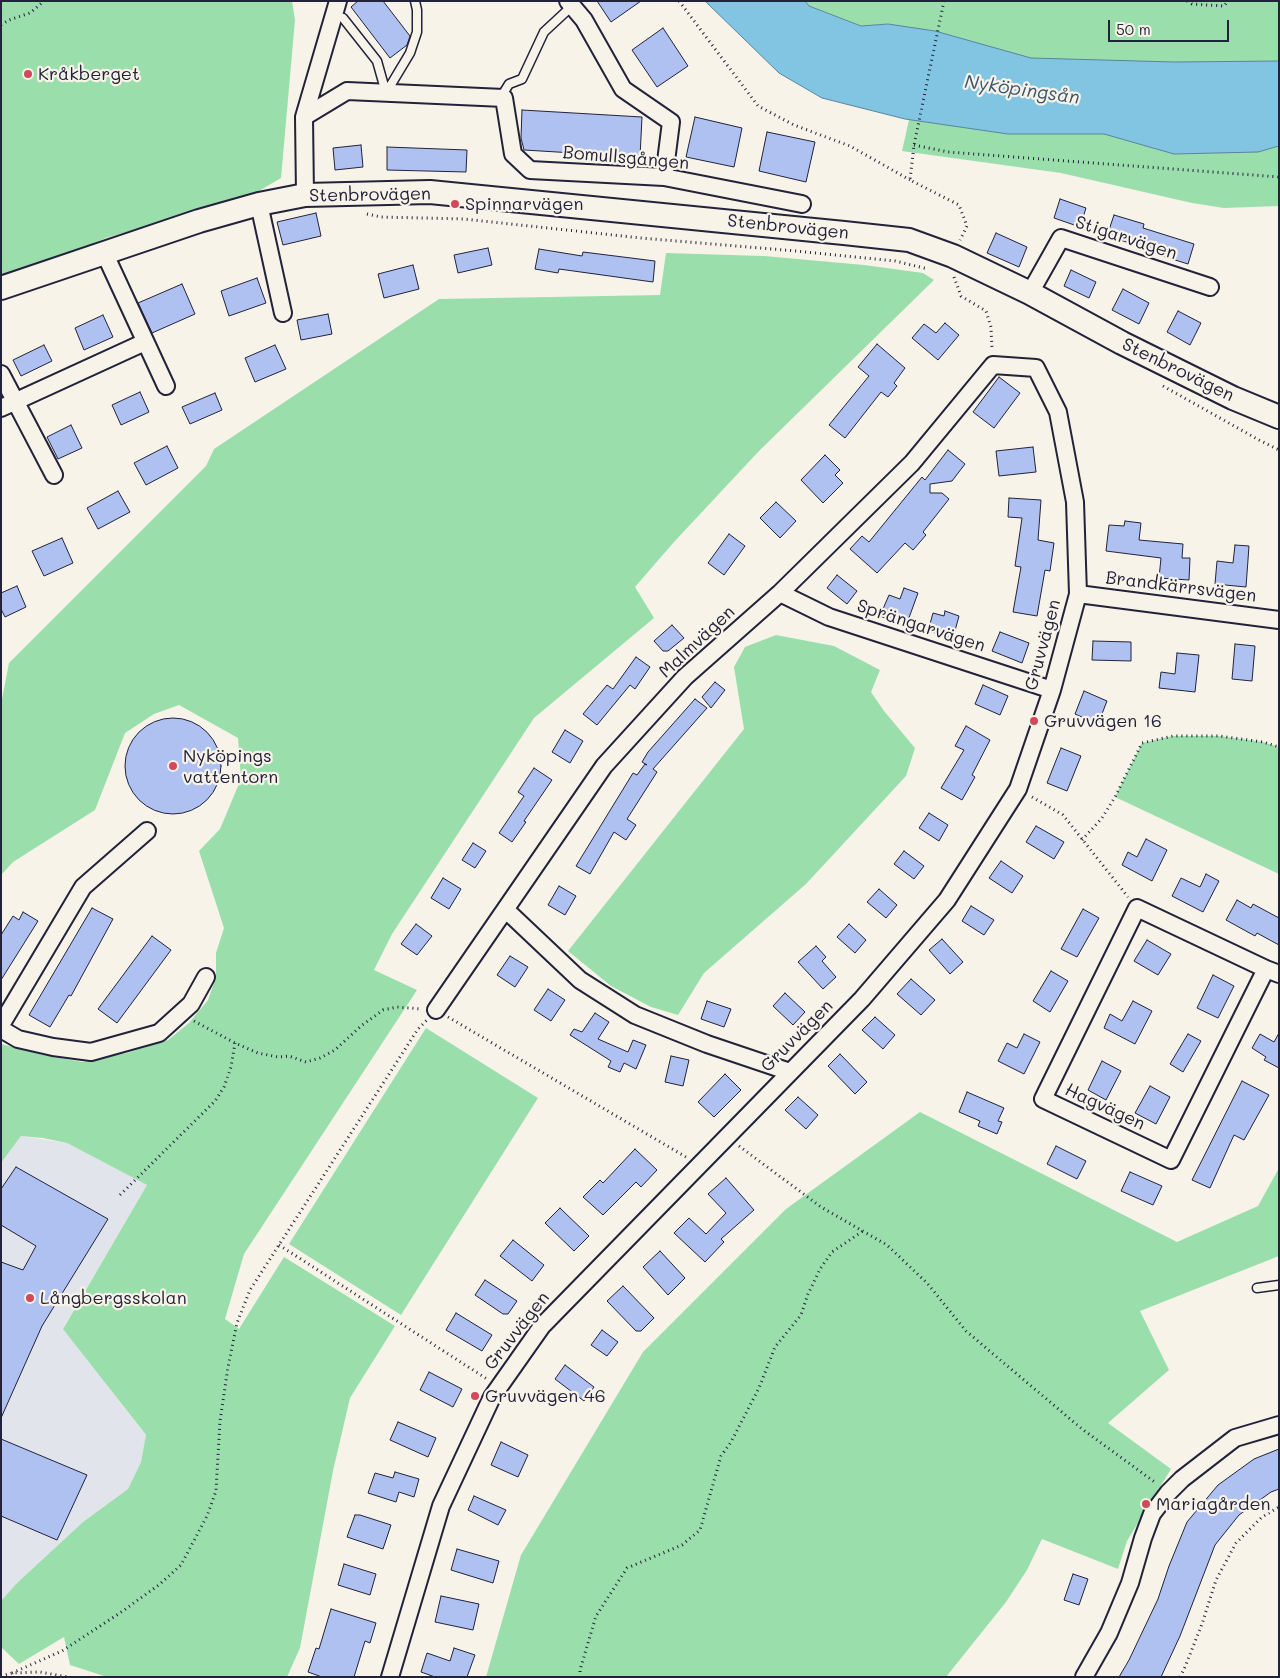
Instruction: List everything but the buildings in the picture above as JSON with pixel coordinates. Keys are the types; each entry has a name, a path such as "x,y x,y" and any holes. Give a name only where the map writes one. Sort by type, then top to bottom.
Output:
{"street":[{"path":"305,195 304,117 338,1"},
{"path":"570,3 584,20 623,88 671,122 664,178"},
{"path":"304,117 347,91 500,98"},
{"name":"Bomullsgången","path":"500,98 504,98 513,154 530,170 664,178 802,204"},
{"name":"Stenbrovägen","path":"1,288 104,252 259,204 305,195 430,192 835,232 909,240 953,256 1030,293 1122,343 1233,398 1279,417"},
{"path":"259,204 283,313"},
{"name":"Stigarvägen","path":"1030,293 1061,238 1210,287"},
{"path":"104,252 166,386"},
{"path":"8,405 145,342"},
{"name":"Gruvvägen","path":"390,1677 442,1506 492,1397 542,1326 862,999 947,900 1018,789 1052,690 1078,594 1075,502 1058,412 1036,368 993,365"},
{"name":"Malmvägen","path":"436,1010 604,766 685,677 780,593 912,463 993,365"},
{"path":"1,374 8,405 54,475"},
{"name":"Sprängarvägen","path":"780,593 829,617 1052,690"},
{"name":"Brandkärrsvägen","path":"1078,594 1279,620"},
{"path":"1,1025 82,887 146,831"},
{"name":"Hagvägen","path":"1137,908 1273,972 1171,1160 1043,1099 1137,908"},
{"path":"506,910 580,980 634,1015 707,1044 790,1072"},
{"path":"1,1029 18,1039 53,1048 91,1052 159,1033 191,1004 206,977"},
{"path":"1084,1677 1109,1633 1130,1583 1152,1514 1168,1493 1182,1479 1235,1438 1279,1425"}],"lane":[{"path":"386,93 410,53 417,32 415,1"},
{"path":"500,98 509,84 522,79 544,32 570,3"},
{"path":"344,18 377,61 386,93"},
{"path":"1257,1288 1279,1285"}],"path":[{"path":"1,25 9,20 30,13 44,1"},
{"path":"679,1 758,106 794,125 850,146 910,180"},
{"path":"916,139 944,1"},
{"path":"1187,1 1192,4 1224,6 1228,1"},
{"path":"914,145 948,152 1279,177"},
{"path":"362,212 380,217 464,219 641,238 796,251 895,262 934,270"},
{"path":"953,274 961,296 986,311 991,327 993,365"},
{"path":"1082,840 1102,818 1115,797 1142,743 1173,736 1219,736 1263,742 1279,747"},
{"path":"1018,789 1063,815 1137,908"},
{"path":"179,1014 258,1053 278,1057 289,1056 306,1062 320,1058 335,1050 361,1026 383,1010 397,1006 436,1010 700,1164"},
{"path":"1,1676 62,1651 120,1613 160,1584 181,1565 207,1516 216,1491 220,1421 237,1323 250,1290 418,1029 436,1010"},
{"path":"120,1195 215,1101 224,1087 231,1067 235,1043"},
{"path":"726,1137 821,1207 887,1245 927,1283 966,1331 1082,1429 1168,1493"},
{"path":"580,1677 580,1670 596,1616 627,1568 682,1545 700,1530 721,1456 731,1442 759,1388 775,1347 802,1315 808,1294 820,1269 832,1252 864,1231"},
{"path":"279,1245 499,1387"},
{"path":"1180,1677 1186,1667 1202,1624 1216,1580 1236,1543 1262,1517 1279,1507"},
{"path":"12,1673 40,1672 68,1677"}],"shaded area":[{"path":"21,1136 67,1143 147,1185 63,1328 146,1436 141,1462 128,1489 83,1522 16,1584 1,1601 1,1163"}],"green space":[{"path":"1,1 292,1 295,20 281,178 252,195 106,238 36,268 1,279"},
{"path":"805,1 1279,1 1279,206 1224,208 1192,203 1061,173 902,151 928,35 888,24 861,26 809,6"},
{"path":"666,253 764,256 864,265 923,273 934,280 759,451 635,587 654,618 534,718 392,934 374,970 417,990 244,1254 225,1319 239,1329 284,1257 395,1326 350,1398 333,1471 300,1648 287,1677 107,1677 70,1665 64,1637 19,1664 1,1647 1,1601 16,1584 83,1522 128,1489 141,1462 146,1435 63,1329 147,1185 67,1143 43,1138 21,1136 1,1163 1,1044 43,1055 83,1062 127,1053 168,1040 189,1023 208,1000 216,977 216,953 224,928 199,851 220,829 241,779 238,738 179,705 154,714 125,733 95,810 13,862 1,875 1,704 9,663 206,466 214,449 439,299 660,295"},
{"path":"776,635 834,646 880,670 871,692 884,711 915,748 906,776 806,884 704,973 678,1015 651,1007 611,986 568,951 744,729 734,667 745,647"},
{"path":"1173,736 1219,736 1263,742 1279,747 1279,874 1115,797 1142,743"},
{"path":"426,1028 538,1098 401,1315 289,1244"},
{"path":"920,1112 1177,1242 1258,1206 1279,1168 1279,1256 1140,1311 1169,1370 1108,1423 1171,1469 1127,1541 1118,1569 1042,1539 1027,1570 1006,1602 946,1677 486,1677 521,1555 643,1352 786,1209"}],"water":[{"name":"Nyköpingsån","path":"705,1 805,1 809,6 861,26 888,24 935,31 1031,58 1174,62 1279,61 1279,146 1258,152 1174,154 1104,134 1008,134 905,119 822,98 779,73"}],"place":[{"name":"Kråkberget","path":"28,74"},
{"name":"Spinnarvägen","path":"455,204"},
{"name":"Gruvvägen 16","path":"1034,721"},
{"name":"Nyköpings vattentorn","path":"173,766"},
{"name":"Långbergsskolan","path":"30,1298"},
{"name":"Gruvvägen 46","path":"475,1396"},
{"name":"Mariagården","path":"1146,1504"}]}
